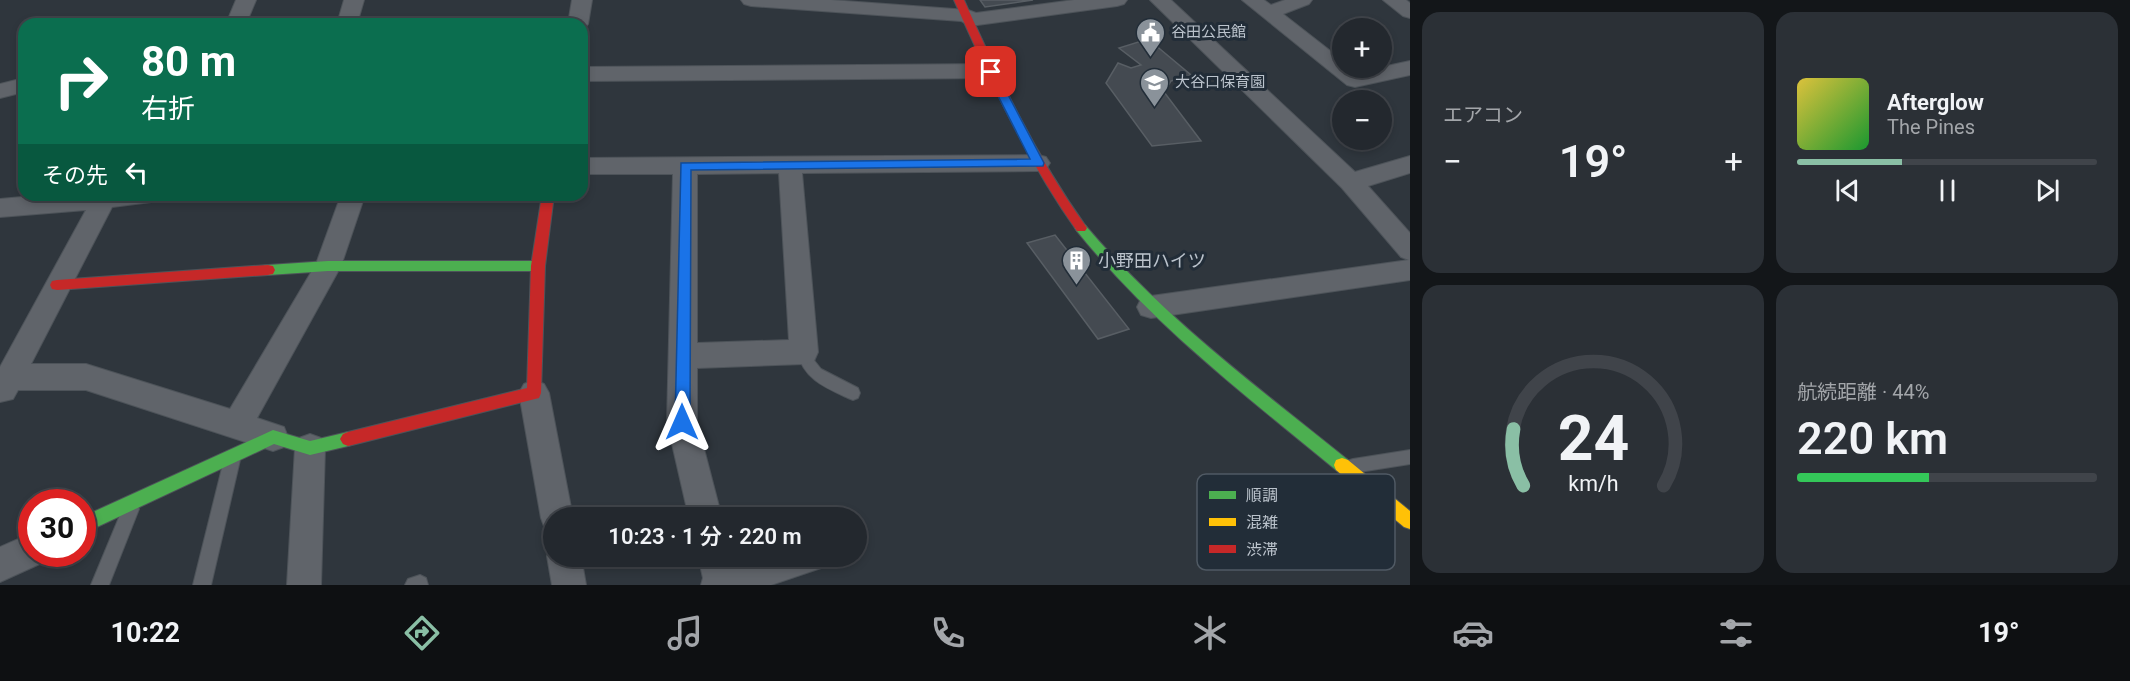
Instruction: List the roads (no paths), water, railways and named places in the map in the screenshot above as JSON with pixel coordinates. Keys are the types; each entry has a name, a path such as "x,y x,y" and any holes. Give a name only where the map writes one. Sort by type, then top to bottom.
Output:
{"street":[{"path":"238,18 246,0"},
{"path":"349,18 354,0"},
{"path":"579,18 582,0"},
{"path":"751,0 966,12 1117,0"},
{"path":"1160,0 1351,182 1410,250"},
{"path":"1261,6 1302,0"},
{"path":"1393,0 1410,12"},
{"path":"1261,6 1355,80 1410,68"},
{"path":"966,12 991,72 1038,163 1062,203 1097,249 1151,306 1354,474"},
{"path":"588,74 991,72"},
{"path":"0,91 18,86"},
{"path":"588,166 1038,163"},
{"path":"1351,182 1410,164"},
{"path":"686,166 682,422 703,507"},
{"path":"682,356 804,352 790,166"},
{"path":"14,203 74,201"},
{"path":"3,385 103,201"},
{"path":"238,424 328,266 351,201"},
{"path":"547,201 538,266 534,393 555,507"},
{"path":"57,285 328,266 538,266"},
{"path":"1151,306 1410,270"},
{"path":"3,385 86,377 310,448 534,393"},
{"path":"96,520 273,436"},
{"path":"304,585 310,448"},
{"path":"1395,508 1410,521"},
{"path":"0,565 18,557"},
{"path":"566,567 569,585"},
{"path":"718,575 756,567"}],"lane":[{"path":"804,352 805,364 817,376 853,393"},
{"path":"202,585 233,455"},
{"path":"1346,467 1410,457"},
{"path":"100,585 134,502"}],"place":[{"name":"谷田公民館","path":"1150,58"},
{"name":"大谷口保育園","path":"1154,108"},
{"name":"小野田ハイツ","path":"1077,286"}]}
